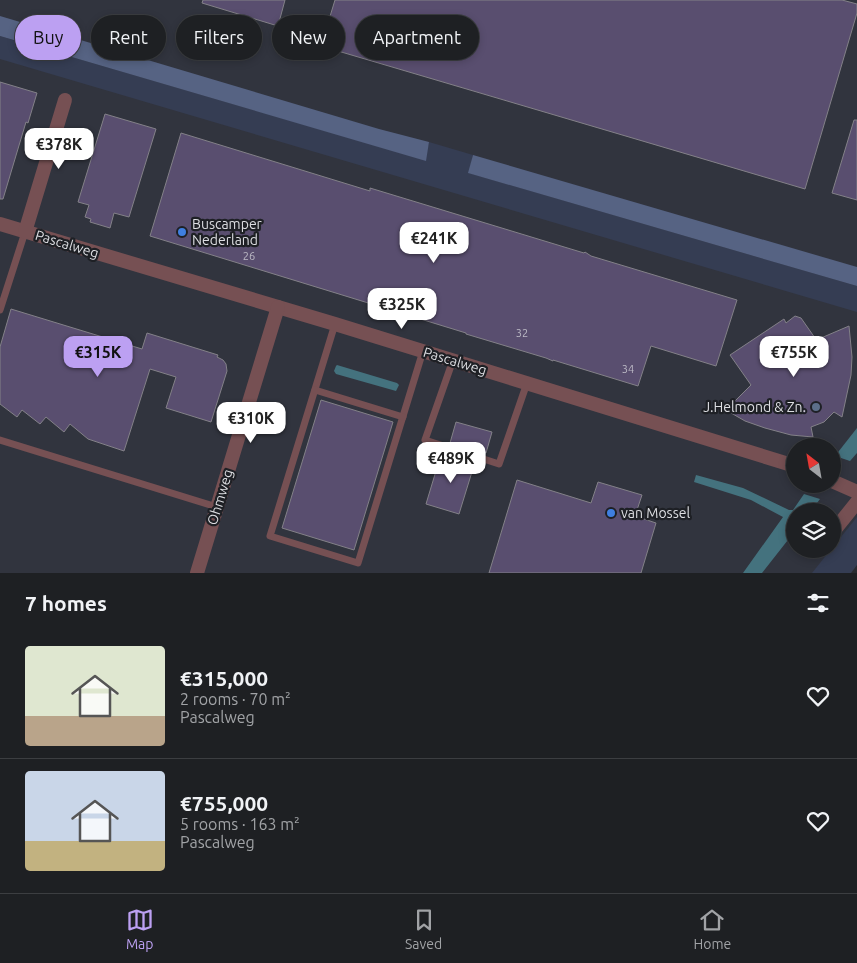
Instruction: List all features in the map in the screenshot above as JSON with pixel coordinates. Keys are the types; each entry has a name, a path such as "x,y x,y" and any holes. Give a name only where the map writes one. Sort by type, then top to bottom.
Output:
{"street":[{"path":"25,232 65,100"},
{"name":"Pascalweg","path":"0,224 335,324 786,463"},
{"name":"Ohmweg","path":"197,573 278,307"},
{"path":"841,485 857,492"},
{"path":"841,522 857,502"}],"lane":[{"path":"0,310 25,232"},
{"path":"335,324 270,536 358,563 423,351"},
{"path":"453,360 425,440 499,464 527,383"},
{"path":"315,390 402,417"},
{"path":"0,440 217,507"}],"shaded area":[{"path":"0,0 857,0 857,523 841,543 841,503 786,503 786,558 829,558 817,573 0,573"},
{"path":"0,16 15,20 15,40 0,36"},
{"path":"0,36 15,40 15,60 81,60 425,160 429,142 473,155 469,173 857,286 857,312 0,59"},
{"path":"81,40 91,43 91,60 148,60 379,129 429,142 426,161 81,60"},
{"path":"473,155 857,267 857,286 468,173"},
{"path":"337,365 399,385 396,391 336,374 334,371"},
{"path":"857,428 857,453 850,461 841,458 841,448"},
{"path":"696,475 743,488 786,509 786,542 762,573 743,573 783,517 751,500 694,482"},
{"path":"804,494 820,499 817,503 798,503"},
{"path":"857,517 857,565 851,573 812,573 824,558 841,558 841,537"}],"building":[{"path":"203,0 285,0 281,15 272,15 272,24 262,21 262,15 242,15 202,3"},
{"path":"335,0 842,0 857,4 857,13 805,189 368,60 479,60 479,15 355,15 355,56 345,53 345,15 330,15"},
{"path":"0,82 37,93 28,123 26,122 3,199 0,199"},
{"path":"105,114 156,129 129,217 114,213 110,228 90,222 91,219 85,217 89,205 78,202"},
{"path":"854,120 857,120 857,200 832,193"},
{"path":"181,133 370,191 370,188 585,252 591,256 737,300 716,366 651,346 638,386 150,236"},
{"path":"11,309 142,349 147,333 218,355 217,357 226,364 227,371 211,422 166,408 176,377 150,369 124,451 88,439 70,424 64,432 46,417 40,424 22,410 17,417 0,404 0,347"},
{"path":"795,316 801,318 815,338 814,341 849,326 852,357 851,375 842,417 834,412 824,422 811,427 813,437 791,435 765,428 745,421 726,410 751,385 730,355 784,319 786,323"},
{"path":"321,400 393,422 354,550 282,528"},
{"path":"456,422 492,432 486,453 450,443"},
{"path":"447,453 475,462 459,514 426,504 439,461 444,462"},
{"path":"517,480 591,503 598,482 642,495 635,516 656,523 641,573 489,573"}],"place":[{"name":"Buscamper Nederland","path":"182,232"},
{"name":"J.Helmond & Zn.","path":"816,407"},
{"name":"van Mossel","path":"611,513"}]}
